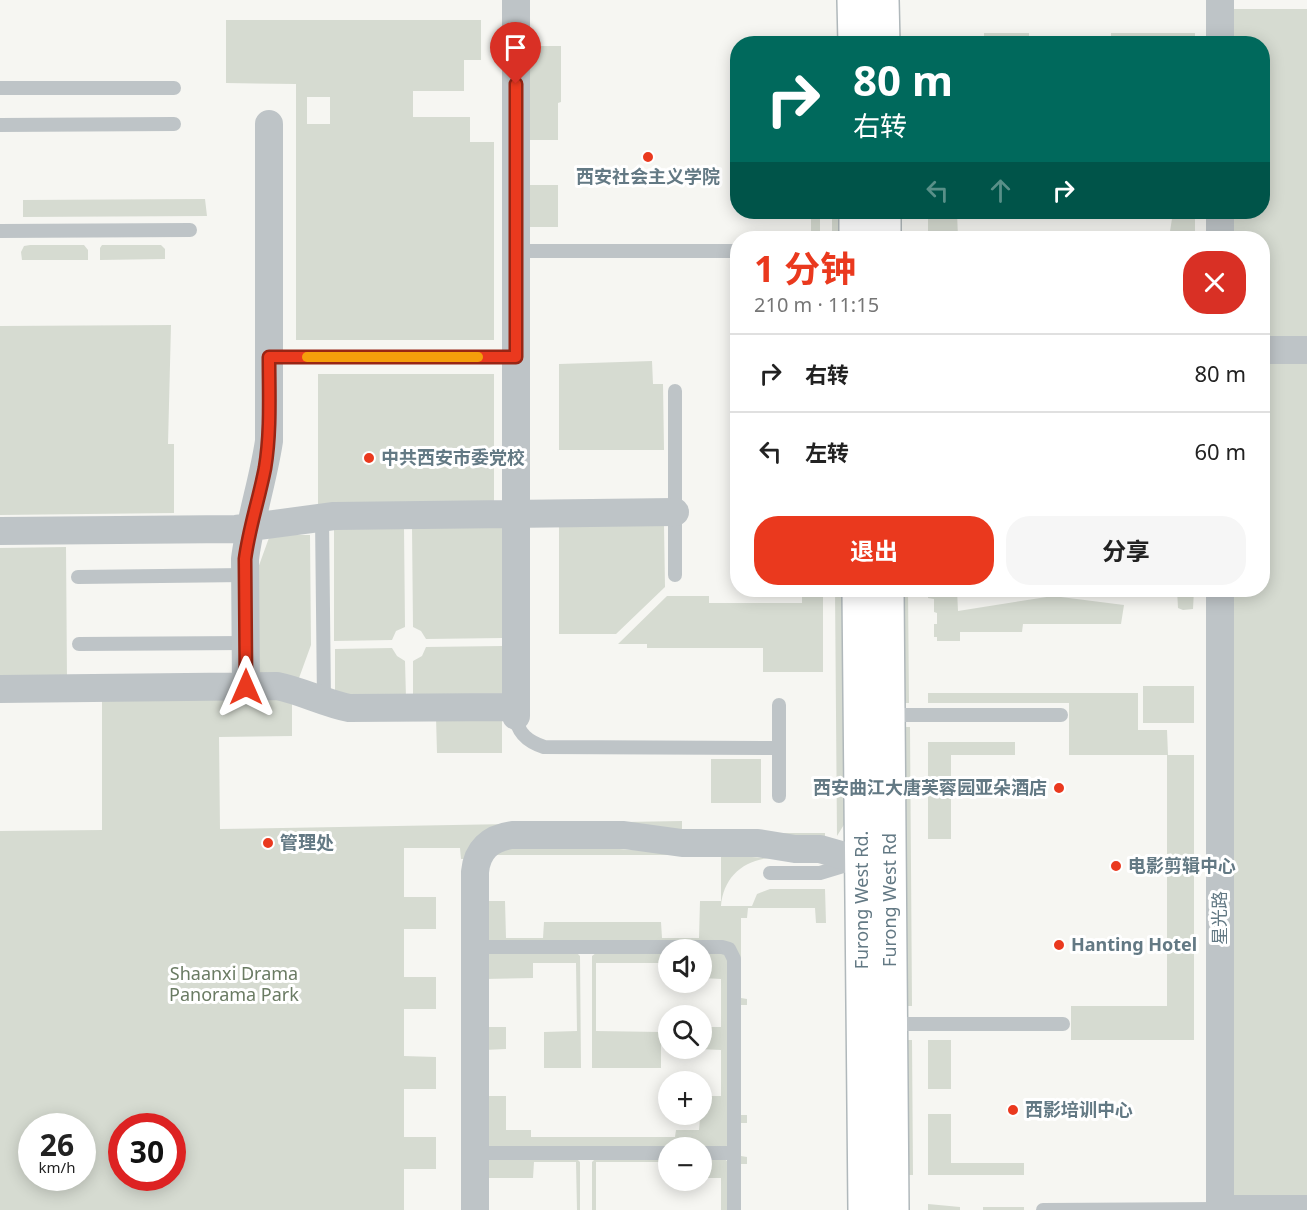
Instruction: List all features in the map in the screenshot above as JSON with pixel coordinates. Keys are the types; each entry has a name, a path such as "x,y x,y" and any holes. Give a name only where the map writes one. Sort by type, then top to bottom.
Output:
{"main road":[{"path":"854,0 855,36"},
{"path":"882,0 882,36"},
{"name":"Furong West Rd.","path":"859,597 869,861 865,1210"},
{"name":"Furong West Rd","path":"887,597 888,715 869,861 891,1024 892,1210"}],"street":[{"path":"0,689 277,686 349,708 516,711 516,0"},
{"path":"1220,0 1220,36"},
{"path":"246,687 247,541 265,469 268,441 269,124"},
{"path":"1270,350 1307,350"},
{"path":"0,531 250,528 322,517 675,513"},
{"name":"星光路","path":"1220,597 1220,1209"},
{"path":"475,1210 475,872 477,858 491,841 505,836 624,835 682,843 758,843 795,849 831,851 869,861"},
{"path":"1220,1209 1307,1209"}],"lane":[{"path":"0,88 174,88"},
{"path":"0,125 174,124"},
{"path":"0,231 190,230"},
{"path":"516,251 730,251"},
{"path":"269,357 516,357"},
{"path":"675,391 675,574"},
{"path":"322,517 324,702"},
{"path":"78,577 245,575"},
{"path":"79,644 246,643"},
{"path":"779,705 779,796"},
{"path":"516,711 519,729 526,739 544,747 779,748"},
{"path":"888,715 1061,715"},
{"path":"770,873 820,873 869,861"},
{"path":"475,947 722,947 729,949 734,959 734,1210"},
{"path":"891,1024 1063,1024"},
{"path":"475,1153 658,1153"},
{"path":"712,1153 734,1153"},
{"path":"1043,1210 1220,1209"}],"green space":[{"path":"1220,9 1307,9 1307,1210 1220,1210 1220,597 1270,597 1270,231 1220,231 1220,219 1270,219 1270,36 1220,36"},
{"path":"226,20 481,20 481,60 464,60 464,91 413,91 413,117 470,117 470,142 494,142 494,340 296,340 296,84 226,83","holes":["307,97 330,97 330,124 307,124"]},
{"path":"984,33 1029,33 1029,36 984,36"},
{"path":"1111,33 1195,33 1195,36 1111,36"},
{"path":"530,46 561,46 558,140 530,140"},
{"path":"530,185 558,185 558,227 530,227"},
{"path":"205,199 207,216 23,217 23,200"},
{"path":"811,219 820,219 820,231 811,231"},
{"path":"832,219 841,219 841,231 832,231"},
{"path":"928,219 957,219 958,231 928,231"},
{"path":"1172,219 1195,219 1195,231 1170,231"},
{"path":"84,245 88,250 88,260 22,260 21,252 24,246"},
{"path":"102,245 161,245 165,249 165,259 100,260"},
{"path":"171,325 168,444 174,444 174,513 0,515 0,326"},
{"path":"652,361 653,384 663,384 664,450 559,450 559,364"},
{"path":"318,374 494,374 494,502 318,504"},
{"path":"664,525 665,587 616,634 559,634 559,526"},
{"path":"502,526 502,638 426,639 421,631 413,627 412,527"},
{"path":"404,527 405,627 396,631 392,640 334,641 334,528"},
{"path":"270,535 310,535 311,645 299,678 254,678 253,582"},
{"path":"66,547 67,680 0,681 0,548"},
{"path":"667,596 709,596 709,603 802,603 802,597 823,597 823,672 763,672 763,648 647,648 647,644 618,644"},
{"path":"835,597 844,597 845,823 837,836"},
{"path":"901,597 908,597 909,703 902,703"},
{"path":"957,597 958,611 1047,597 1124,605 1121,624 1023,624 1022,632 960,632 960,641 937,641 937,637 934,637 934,624 937,624 937,613 934,612 934,599 928,598"},
{"path":"1177,597 1194,597 1193,609 1178,608"},
{"path":"502,646 502,697 413,698 413,661 422,656 426,647"},
{"path":"392,648 397,656 405,661 406,698 335,699 335,649"},
{"path":"1143,686 1194,686 1194,723 1143,723"},
{"path":"928,693 1138,693 1138,730 1167,730 1168,755 1194,755 1194,1040 1071,1040 1071,1006 1167,1006 1167,755 1069,755 1069,703 928,703"},
{"name":"Shaanxi Drama Panorama Park","path":"292,695 292,736 219,737 220,829 682,821 682,833 825,833 825,843 488,836 468,1180 461,1179 461,1137 467,1137 467,1099 461,1099 461,1057 467,1057 467,1019 461,1019 461,977 467,977 467,939 461,939 461,897 467,897 467,859 461,859 460,848 404,848 404,897 436,897 436,929 404,929 404,977 436,977 436,1009 404,1009 404,1056 436,1057 436,1089 404,1089 404,1137 436,1137 436,1169 404,1169 404,1210 0,1210 0,831 102,830 102,697"},
{"path":"502,716 502,753 437,753 436,717"},
{"path":"902,727 910,727 912,1006 904,1006"},
{"path":"928,742 1015,742 1015,755 951,755 951,839 928,839"},
{"path":"711,759 761,759 761,803 711,803"},
{"path":"504,842 720,855 486,855"},
{"path":"721,855 770,858 751,862 736,872 726,887 721,906 752,906 757,894 770,889 825,889 826,923 816,923 815,908 748,908 747,918 741,918 741,998 747,999 747,1005 741,1005 741,1115 747,1115 747,1123 741,1123 741,1156 747,1157 747,1164 741,1164 741,1210 740,957 735,947 712,946 712,939 658,939 658,945 484,941 484,901 505,901 506,938 543,938 544,922 661,922 662,938 699,938 700,901 721,901"},
{"path":"570,952 580,956 581,1068 544,1068 544,1032 577,1031 576,963 533,963 533,978 484,979 484,1027 506,1027 506,1049 484,1050 484,1096 506,1096 506,1130 531,1130 531,1137 658,1137 658,1147 484,1147 481,1144 482,956 484,953"},
{"path":"712,952 722,952 728,957 728,1144 726,1147 712,1147 712,1137 675,1137 676,1130 699,1130 699,1125 712,1125 712,1096 721,1096 721,1050 712,1050 712,1027 721,1027 721,979 712,979"},
{"path":"596,953 658,953 658,963 596,963 596,1031 658,1032 658,1059 661,1059 661,1068 592,1068 592,956"},
{"path":"905,1040 912,1040 913,1175 905,1175"},
{"path":"928,1040 951,1040 951,1089 928,1089"},
{"path":"928,1114 951,1114 951,1163 1024,1163 1024,1175 928,1175"},
{"path":"484,1159 577,1159 580,1162 580,1210 577,1210 576,1162 534,1162 533,1178 484,1178"},
{"path":"595,1159 658,1159 658,1162 596,1162 596,1210 592,1210 592,1162"},
{"path":"712,1159 725,1159 728,1162 728,1210 721,1210 721,1178 712,1178"},
{"path":"928,1204 960,1207 960,1210 928,1210"},
{"path":"983,1207 1024,1207 1024,1210 983,1210"}],"slow traffic":[{"path":"307,357 478,357"}],"place":[{"name":"西安社会主义学院","path":"648,157"},
{"name":"中共西安市委党校","path":"369,458"},
{"name":"西安曲江大唐芙蓉园亚朵酒店","path":"1059,788"},
{"name":"管理处","path":"268,843"},
{"name":"电影剪辑中心","path":"1116,866"},
{"name":"Hanting Hotel","path":"1059,945"},
{"name":"西影培训中心","path":"1013,1110"}],"route":[{"path":"246,687 245,559 247,541 265,469 268,441 269,357 516,357 516,84"}]}
